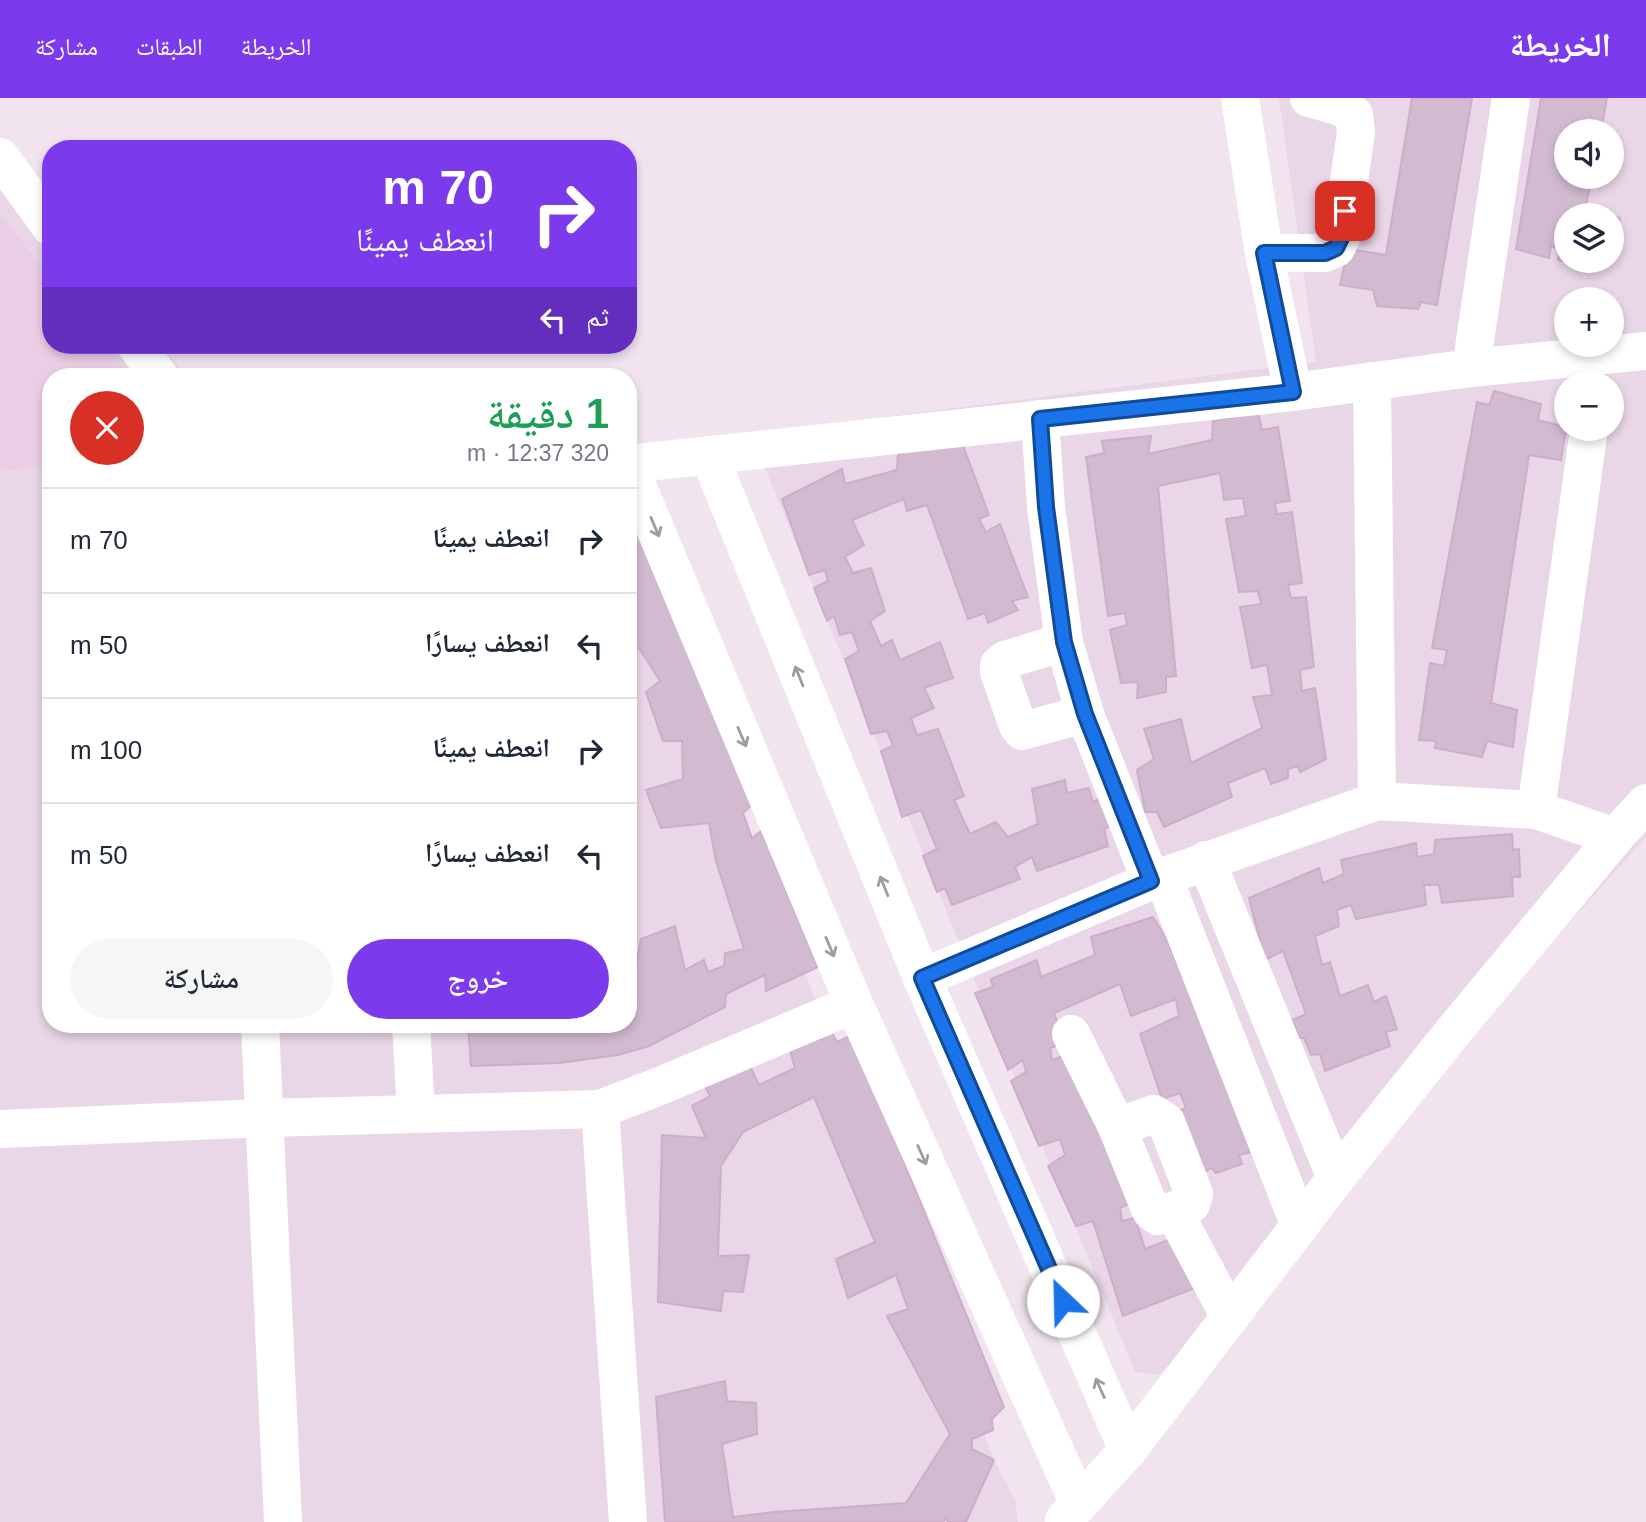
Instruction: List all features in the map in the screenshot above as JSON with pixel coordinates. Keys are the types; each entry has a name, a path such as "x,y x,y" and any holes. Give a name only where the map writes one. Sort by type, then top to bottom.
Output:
{"street":[{"path":"1240,98 1264,253 1293,392"},
{"path":"1264,253 1325,253 1336,248 1341,238 1356,132 1354,115 1341,107 1309,98"},
{"path":"1471,368 1511,98"},
{"path":"0,157 42,215"},
{"path":"637,463 1293,392 1471,368 1597,369 1646,351"},
{"path":"1372,381 1377,800"},
{"path":"1040,419 1046,507 1064,642 1085,714 1157,879 1300,1226"},
{"path":"1536,810 1587,441"},
{"path":"709,455 922,978 1128,1450"},
{"path":"637,486 1070,1513 1128,1450 1336,1178 1452,1033 1646,803"},
{"path":"1064,642 1005,660 999,665 999,672 1022,731 1085,714"},
{"path":"922,978 1157,879 1377,800 1536,810 1615,837"},
{"path":"1206,860 1336,1178"},
{"path":"0,1129 265,1118 600,1109 854,1004"},
{"path":"260,1033 283,1522"},
{"path":"412,1033 416,1114"},
{"path":"1072,1034 1117,1127 1154,1114 1166,1122 1194,1194 1191,1204 1174,1212 1230,1317"},
{"path":"600,1109 628,1522"}],"shaded area":[{"path":"1279,98 1646,98 1646,837 1199,1339 1158,1375 1135,1372 751,434 1316,362"},
{"path":"0,152 42,202 42,354 168,354 179,368 42,368 42,1033 637,1033 637,442 743,813 994,1460 1015,1500 1018,1522 0,1522"},
{"path":"0,214 42,267 42,354 111,354 123,368 42,368 42,467 0,471"}],"building":[{"path":"1412,98 1472,98 1437,305 1421,302 1418,309 1377,306 1373,290 1340,285 1348,249 1386,255"},
{"path":"1541,98 1607,98 1603,119 1554,119 1554,189 1589,189 1586,203 1554,203 1554,247 1551,246 1549,258 1516,249"},
{"path":"1494,391 1541,404 1538,420 1554,424 1554,441 1564,441 1561,460 1529,455 1491,703 1517,710 1513,747 1487,741 1482,757 1435,748 1436,741 1419,740 1430,663 1444,666 1447,650 1432,648 1477,402 1489,405"},
{"path":"1258,413 1262,430 1278,427 1290,501 1275,503 1277,514 1292,512 1302,583 1288,585 1291,598 1306,597 1314,667 1300,670 1302,691 1315,688 1326,759 1300,772 1298,766 1288,769 1288,778 1271,784 1265,768 1228,783 1232,797 1164,827 1157,812 1145,812 1137,770 1154,759 1144,729 1181,719 1191,763 1262,728 1253,697 1272,695 1267,665 1252,668 1240,607 1261,604 1258,591 1239,592 1226,519 1246,516 1243,498 1224,500 1220,473 1158,486 1176,676 1166,677 1166,692 1137,698 1138,682 1121,683 1110,630 1127,625 1125,613 1108,616 1086,457 1104,453 1102,441 1151,436 1148,454 1212,440 1213,421"},
{"path":"941,440 962,443 989,515 979,519 986,532 1000,524 1028,597 1012,601 1018,610 988,623 985,613 968,619 927,505 907,511 904,499 852,520 864,545 845,557 853,573 871,568 885,611 870,621 881,646 892,640 900,660 940,642 953,678 924,688 934,708 911,718 917,735 938,729 964,796 954,800 970,834 996,822 1008,837 1038,824 1032,789 1065,780 1067,793 1089,788 1093,802 1103,797 1112,825 1104,829 1108,846 1037,871 1032,857 1015,867 1020,879 952,905 945,888 937,892 923,856 937,849 921,810 902,817 881,751 893,746 887,731 871,734 845,659 859,651 852,632 840,635 834,616 827,621 814,588 828,581 825,570 809,575 782,499 842,469 845,484 897,470 898,455"},
{"path":"637,511 751,806 743,813 752,838 761,831 818,967 766,991 765,975 726,994 725,1007 649,1046 618,1055 559,1063 471,1066 469,1033 637,1033 637,960 641,939 675,926 685,970 704,960 708,972 724,966 725,953 744,949 716,861 709,823 661,828 646,790 683,779 682,741 663,741 646,692 660,681 639,648"},
{"path":"1512,834 1513,850 1519,849 1520,877 1512,877 1513,896 1442,903 1439,885 1424,885 1426,905 1356,919 1351,905 1337,910 1339,926 1315,936 1322,965 1330,962 1340,996 1368,985 1374,1002 1386,996 1397,1029 1386,1032 1390,1046 1325,1071 1320,1054 1311,1055 1292,1020 1306,1014 1283,951 1265,960 1249,898 1319,868 1323,883 1344,874 1341,860 1416,843 1417,857 1434,854 1435,840"},
{"path":"1153,917 1167,940 1255,1151 1239,1155 1242,1164 1216,1173 1212,1168 1201,1173 1170,1114 1186,1108 1180,1093 1162,1099 1140,1034 1179,1016 1176,999 1131,1016 1120,984 1054,1013 1064,1043 1050,1048 1052,1060 1068,1054 1130,1203 1120,1208 1122,1221 1135,1218 1145,1249 1176,1237 1195,1288 1123,1316 1093,1221 1076,1226 1048,1166 1065,1155 1060,1139 1039,1146 1011,1081 1026,1072 1023,1060 1008,1070 975,993 993,987 991,979 1037,960 1041,977 1095,955 1091,937"},
{"path":"831,1031 837,1042 852,1035 1004,1407 992,1419 993,1430 972,1439 972,1449 994,1460 966,1522 949,1522 945,1519 943,1522 665,1522 656,1397 725,1381 727,1401 756,1403 757,1434 722,1444 733,1517 906,1503 950,1434 887,1316 908,1309 896,1275 848,1298 836,1259 875,1242 814,1097 743,1132 721,1166 718,1256 749,1255 743,1292 723,1291 721,1311 658,1302 662,1135 706,1138 692,1106 710,1096 703,1082 749,1064 759,1085 795,1068 789,1047"}],"route":[{"path":"1063,1301 922,978 1151,881 1085,714 1064,642 1046,507 1040,419 1293,392 1264,253 1325,253 1336,248 1341,238 1345,211"}]}
